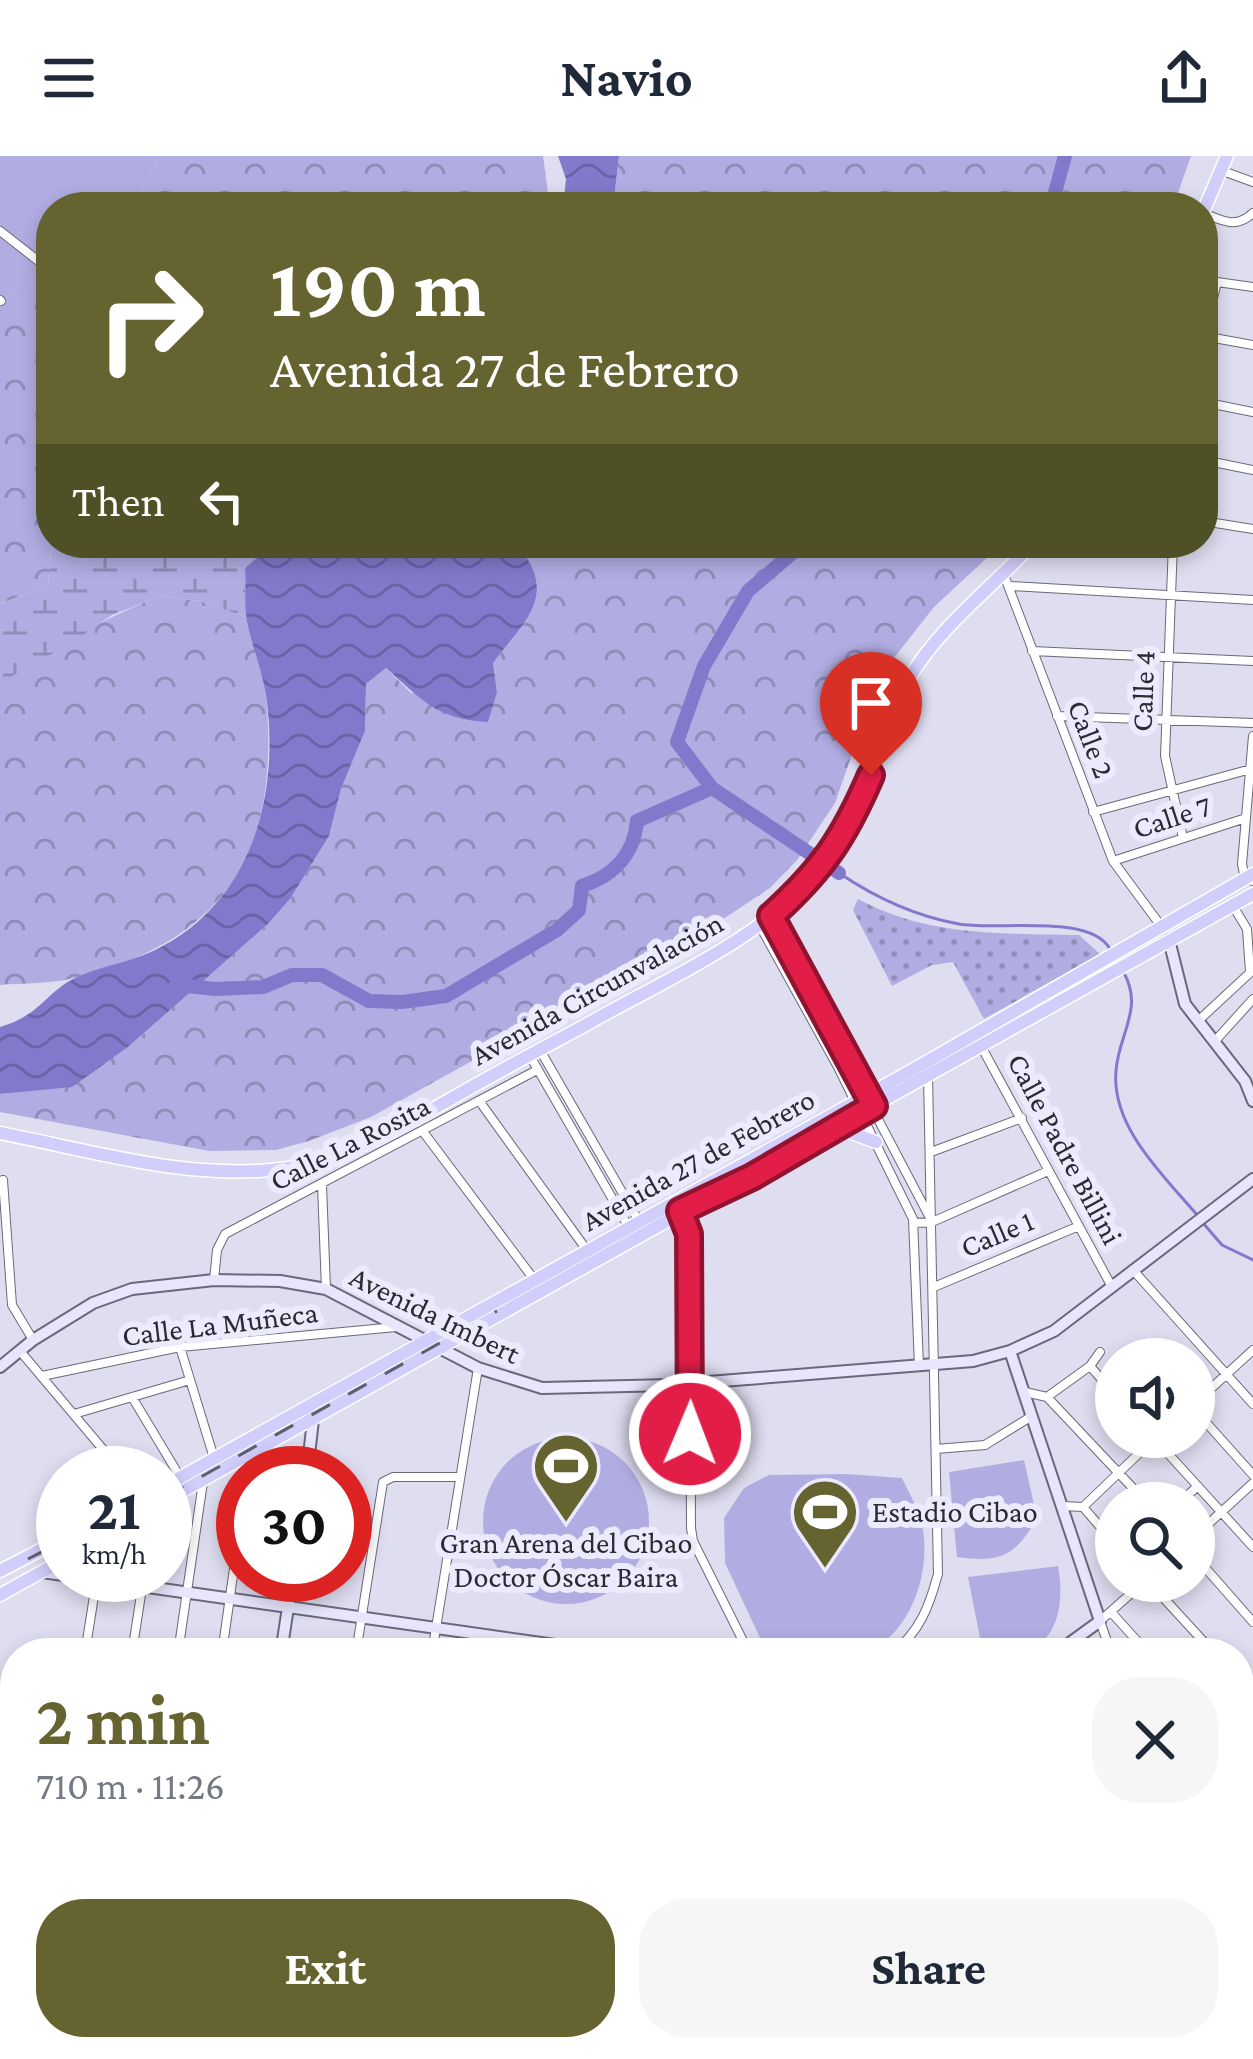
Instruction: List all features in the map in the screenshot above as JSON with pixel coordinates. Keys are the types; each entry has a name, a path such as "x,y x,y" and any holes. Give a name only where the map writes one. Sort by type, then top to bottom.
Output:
{"main road":[{"path":"1208,192 1218,163 1227,156"},
{"name":"Avenida Circunvalación","path":"0,1133 194,1169 292,1168 370,1142 535,1053 765,921 817,874 841,838 871,775 890,715 911,674 942,635 1008,580 1023,558"},
{"name":"Avenida 27 de Febrero","path":"1165,934 1178,918 1250,878"},
{"name":"Avenida 27 de Febrero","path":"192,1471 440,1347 637,1228 1132,952 1253,894"},
{"name":"Calle 2","path":"1165,934 1185,1004 1245,1082 1253,1101"},
{"name":"Avenida 27 de Febrero","path":"262,1446 425,1338 586,1249 680,1211 838,1128 864,1104 928,1074 978,1039"},
{"path":"838,1128 876,1142"},
{"name":"Avenida Imbert","path":"0,1367 93,1303 169,1283 214,1280 280,1281 326,1288 478,1368 542,1388 935,1366 1010,1351 1054,1331 1250,1185"},
{"path":"1010,1351 1105,1617 1076,1638"},
{"path":"308,1446 310,1413"},
{"name":"Avenida 27 de Febrero","path":"192,1486 216,1473"},
{"path":"0,1571 36,1552"},
{"path":"0,1595 36,1575"},
{"path":"243,1602 506,1638"},
{"path":"283,1638 289,1602"}],"street":[{"path":"1218,163 1253,182"},
{"path":"1218,218 1232,224 1253,213"},
{"path":"0,231 36,259"},
{"path":"1218,282 1253,287"},
{"path":"1218,339 1253,345"},
{"path":"1218,405 1253,412"},
{"path":"1218,463 1253,470"},
{"path":"1218,523 1253,529"},
{"name":"Calle 4","path":"1172,558 1165,756 1183,838"},
{"path":"1008,580 1253,600"},
{"name":"Calle 2","path":"1008,580 1113,861 1165,934"},
{"path":"1032,651 1253,662"},
{"path":"1056,716 1253,723"},
{"path":"1250,878 1246,818 1253,736"},
{"path":"1093,812 1250,770"},
{"name":"Calle 7","path":"1113,861 1246,818"},
{"path":"1198,1021 1251,972 1247,929 1233,906"},
{"path":"1152,910 1178,918"},
{"path":"765,921 932,1222"},
{"path":"1214,1042 1253,999"},
{"name":"Calle Padre Billini","path":"978,1039 1112,1287"},
{"path":"535,1053 537,1070 637,1228"},
{"path":"535,1053 637,1228"},
{"name":"Calle La Rosita","path":"214,1280 217,1250 225,1234 537,1070"},
{"path":"910,1638 928,1613 938,1574 928,1074"},
{"path":"480,1102 586,1249"},
{"path":"864,1104 876,1142 914,1223 919,1367"},
{"path":"931,1152 1022,1118"},
{"path":"424,1133 533,1278"},
{"path":"914,1223 932,1222 1048,1171"},
{"path":"3,1180 12,1305 33,1340"},
{"path":"322,1185 326,1288"},
{"path":"680,1211 689,1234 693,1541 742,1638"},
{"name":"Calle 1","path":"934,1287 1079,1226"},
{"path":"1133,1270 1253,1404"},
{"name":"Calle La Muñeca","path":"42,1376 180,1347 404,1327"},
{"path":"180,1347 214,1458"},
{"path":"1215,1386 1253,1350"},
{"path":"20,1351 100,1446"},
{"path":"1047,1397 1095,1359"},
{"path":"1090,1366 1095,1372"},
{"path":"434,1638 478,1368"},
{"path":"74,1414 190,1380"},
{"path":"1025,1392 1047,1397 1127,1482"},
{"path":"132,1397 161,1446"},
{"path":"936,1448 985,1445 1032,1416"},
{"path":"1215,1433 1253,1479 1215,1519"},
{"path":"1083,1508 1133,1458"},
{"path":"1172,1458 1194,1482"},
{"path":"358,1638 385,1480 458,1478"},
{"path":"192,1554 203,1480"},
{"path":"1063,1505 1083,1508 1095,1521"},
{"path":"1215,1505 1253,1547"},
{"path":"1215,1579 1253,1622"},
{"path":"87,1638 93,1602"},
{"path":"134,1638 140,1602"},
{"path":"180,1638 185,1602"},
{"path":"224,1638 230,1602"},
{"path":"1105,1617 1122,1602"},
{"path":"1166,1602 1200,1638"},
{"path":"1105,1617 1108,1638"},
{"path":"1105,1617 1130,1638"}],"green space":[{"path":"0,156 160,156 140,192 36,192 36,275 0,305"},
{"path":"160,156 543,156 548,192 140,192"},
{"path":"619,156 1191,156 1178,192 615,192"},
{"path":"36,275 36,558 50,558 48,585 0,604 0,305"},
{"path":"50,558 256,558 245,568 246,617 200,601 161,596 112,615 0,683 0,604 48,585"},
{"path":"527,558 987,558 934,607 879,677 835,803 797,860 770,888 699,935 371,1117 276,1150 209,1151 0,1112 0,1094 72,1086 128,1047 268,924 290,899 329,836 341,789 365,731 366,684 386,668 411,693 497,692 493,663 531,612 537,586"},
{"path":"161,596 200,601 246,617 266,696 268,760 250,849 230,885 203,916 168,941 125,962 74,978 0,985 0,683 98,624"},
{"path":"858,899 938,927 1079,935 1100,954 984,1019 953,962 932,965 892,986 853,910"},
{"name":"Gran Arena del Cibao Doctor Óscar Baira","path":"566,1438 598,1444 625,1462 643,1489 649,1521 643,1553 625,1580 598,1598 566,1604 534,1598 507,1580 489,1553 483,1521 489,1489 507,1462 534,1444"},
{"path":"1024,1460 1037,1518 1029,1531 1005,1554 985,1559 957,1557 949,1472"},
{"name":"Estadio Cibao","path":"769,1475 902,1478 919,1515 924,1557 916,1595 888,1638 760,1638 725,1563 724,1518 744,1488"},
{"path":"1058,1566 1059,1605 1052,1630 1046,1638 980,1638 968,1577"}],"water":[{"path":"558,156 619,156 615,192 565,192 566,179"},
{"path":"256,558 527,558 534,571 536,599 493,663 497,692 488,722 442,712 386,668 366,684 365,731 341,789 329,836 290,899 268,924 128,1047 72,1087 0,1094 0,1027 25,1016 75,978 153,951 186,931 213,907 250,846 262,812 269,740 266,693 247,622 245,568"}],"waterway":[{"path":"1055,192 1065,156"},
{"path":"176,985 263,987 292,975 322,975 369,1001 446,996 557,930 579,910 582,886 620,862 632,844 637,821 712,788 677,742 704,666 748,591 786,558"},
{"path":"712,788 839,873"},
{"path":"839,873 881,898 926,916 976,926 1063,927 1099,938 1110,949"},
{"path":"1124,973 1131,1010 1116,1071 1122,1112 1142,1149 1197,1215"},
{"path":"1203,1223 1222,1245 1253,1260"}],"railway":[{"path":"192,1482 497,1311"},
{"path":"28,1559 36,1555"}],"place":[{"name":"Gran Arena del Cibao Doctor Óscar Baira","path":"566,1525"},
{"name":"Estadio Cibao","path":"825,1571"}],"route":[{"path":"690,1434 689,1234 680,1211 752,1177 874,1106 771,916 817,874 841,838 871,775"}]}
